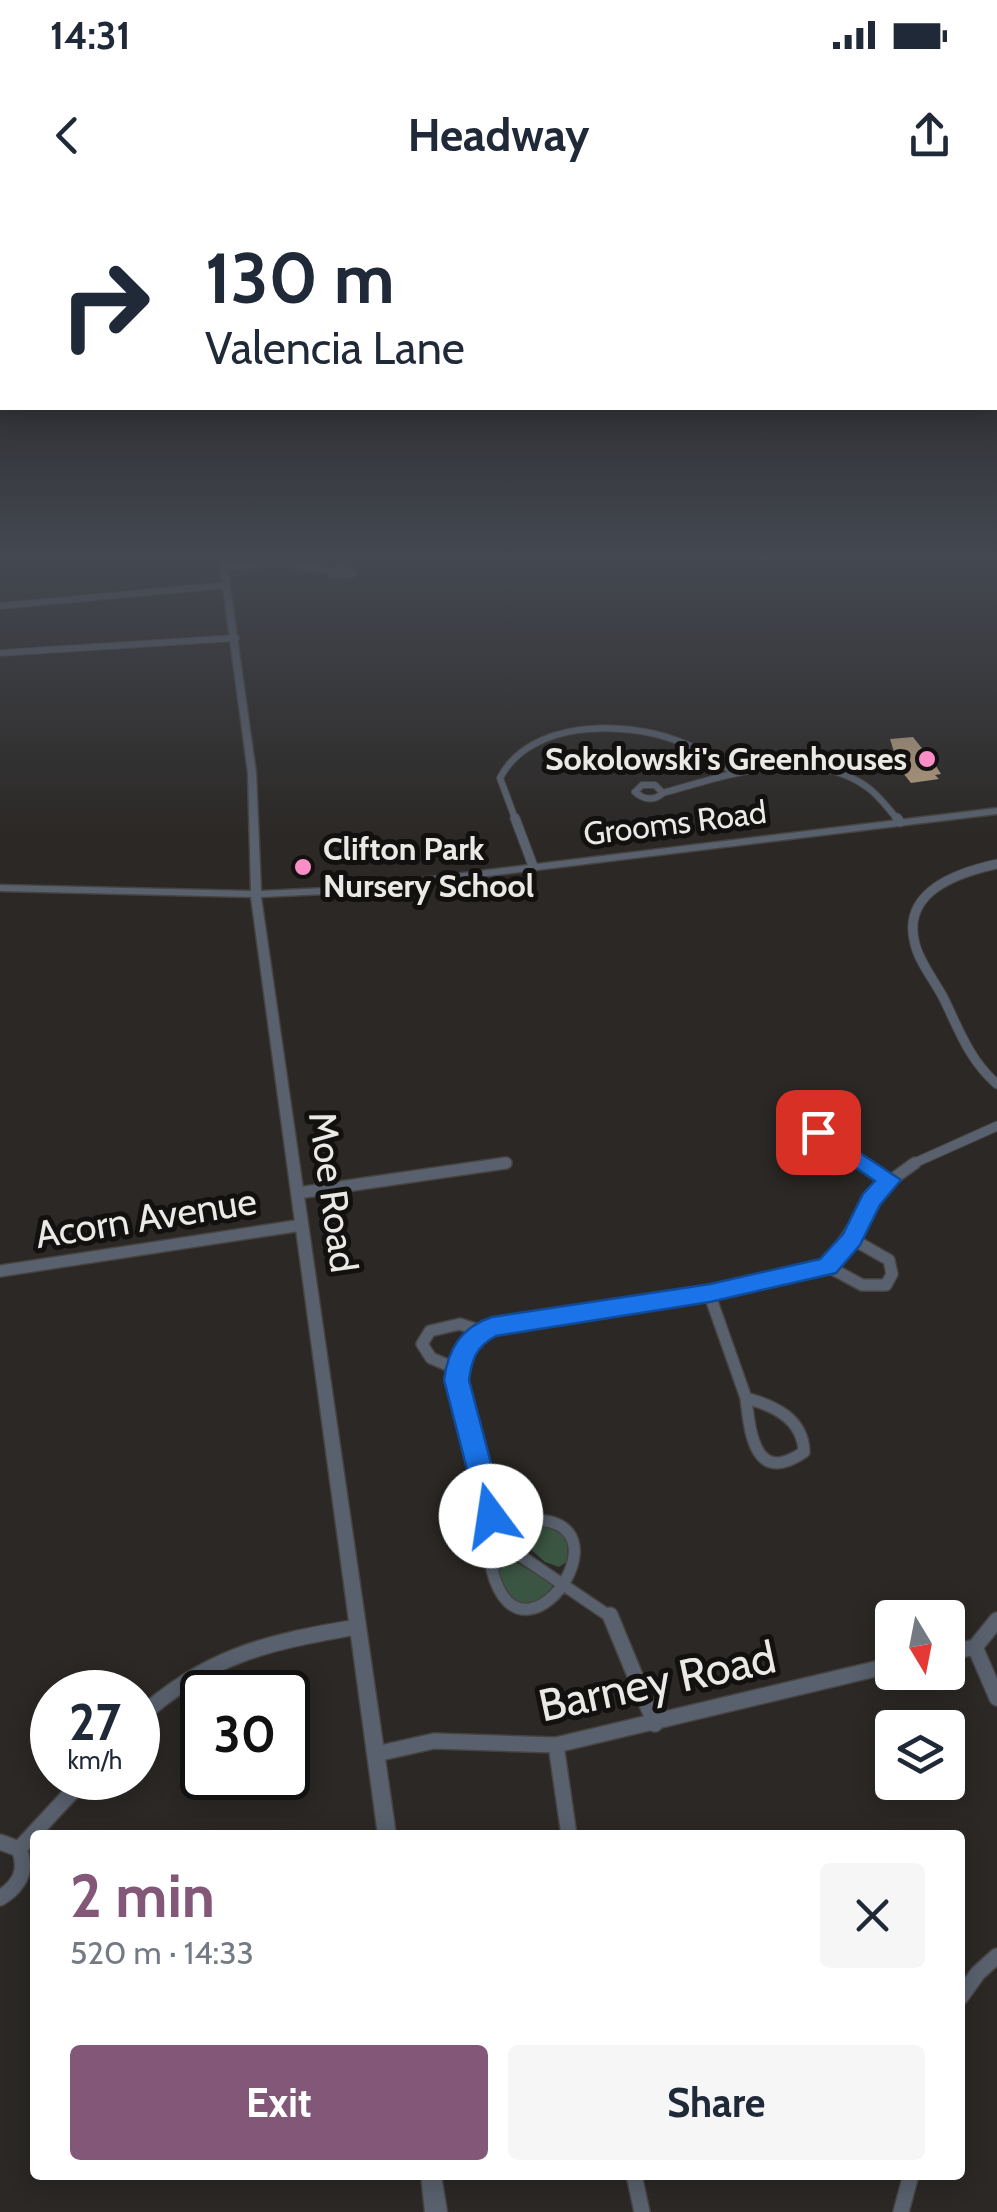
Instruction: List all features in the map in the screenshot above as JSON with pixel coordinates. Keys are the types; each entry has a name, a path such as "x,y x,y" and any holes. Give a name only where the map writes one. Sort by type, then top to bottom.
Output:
{"street":[{"name":"Moe Road","path":"238,652 252,774 256,894 386,1830"},
{"path":"533,866 500,778 510,758 541,740 588,730 639,730 692,746 733,772"},
{"path":"663,793 733,772 773,765 837,774 873,790 900,822"},
{"name":"Grooms Road","path":"0,888 256,894 348,890 997,811"},
{"path":"997,864 937,883 924,894 912,917 911,930 916,948 941,991 969,1055 997,1084"},
{"path":"457,1370 424,1352 425,1336 443,1325 460,1324 481,1332 710,1293 827,1266 852,1239 871,1200 890,1180 910,1166 997,1126"},
{"path":"816,1128 824,1140 890,1180"},
{"path":"298,1193 506,1163"},
{"name":"Acorn Avenue","path":"0,1272 302,1225"},
{"path":"827,1266 847,1280 870,1288 886,1285 892,1274 889,1260 852,1239"},
{"path":"710,1293 746,1398 749,1436 758,1455 773,1462 796,1459 804,1452 804,1435 791,1418 746,1398"},
{"path":"481,1332 466,1346 457,1370 491,1516 515,1552 611,1616 655,1724"},
{"path":"497,1526 543,1518 565,1529 574,1550 568,1584 558,1596 524,1609 508,1606 494,1585 492,1570 508,1543"},
{"path":"965,1649 975,1647 997,1620"},
{"path":"160,1700 191,1673 232,1652 357,1627"},
{"path":"975,1647 997,1698"},
{"name":"Barney Road","path":"376,1754 434,1741 556,1746 875,1669"},
{"path":"556,1746 568,1830"},
{"path":"37,1830 65,1800"},
{"path":"19,1849 30,1837"},
{"path":"0,1842 19,1849"},
{"path":"0,1898 13,1890 23,1873 19,1849"},
{"path":"965,1991 997,1956"},
{"path":"432,2180 436,2212"},
{"path":"635,2180 642,2212"},
{"path":"902,2212 910,2180"}],"green space":[{"path":"533,1523 557,1528 567,1540 567,1562 559,1567 545,1562 509,1530"},
{"path":"507,1561 514,1561 552,1584 553,1590 536,1604 515,1603 500,1582 499,1570"}],"building":[{"path":"913,737 941,774 935,775 939,779 911,783 899,768 890,739"}],"place":[{"name":"Sokolowski's Greenhouses","path":"927,759"},
{"name":"Clifton Park Nursery School","path":"303,867"}],"route":[{"path":"491,1516 456,1380 460,1358 473,1337 492,1327 710,1293 827,1266 852,1239 871,1200 890,1180 824,1140 818,1132"}]}
